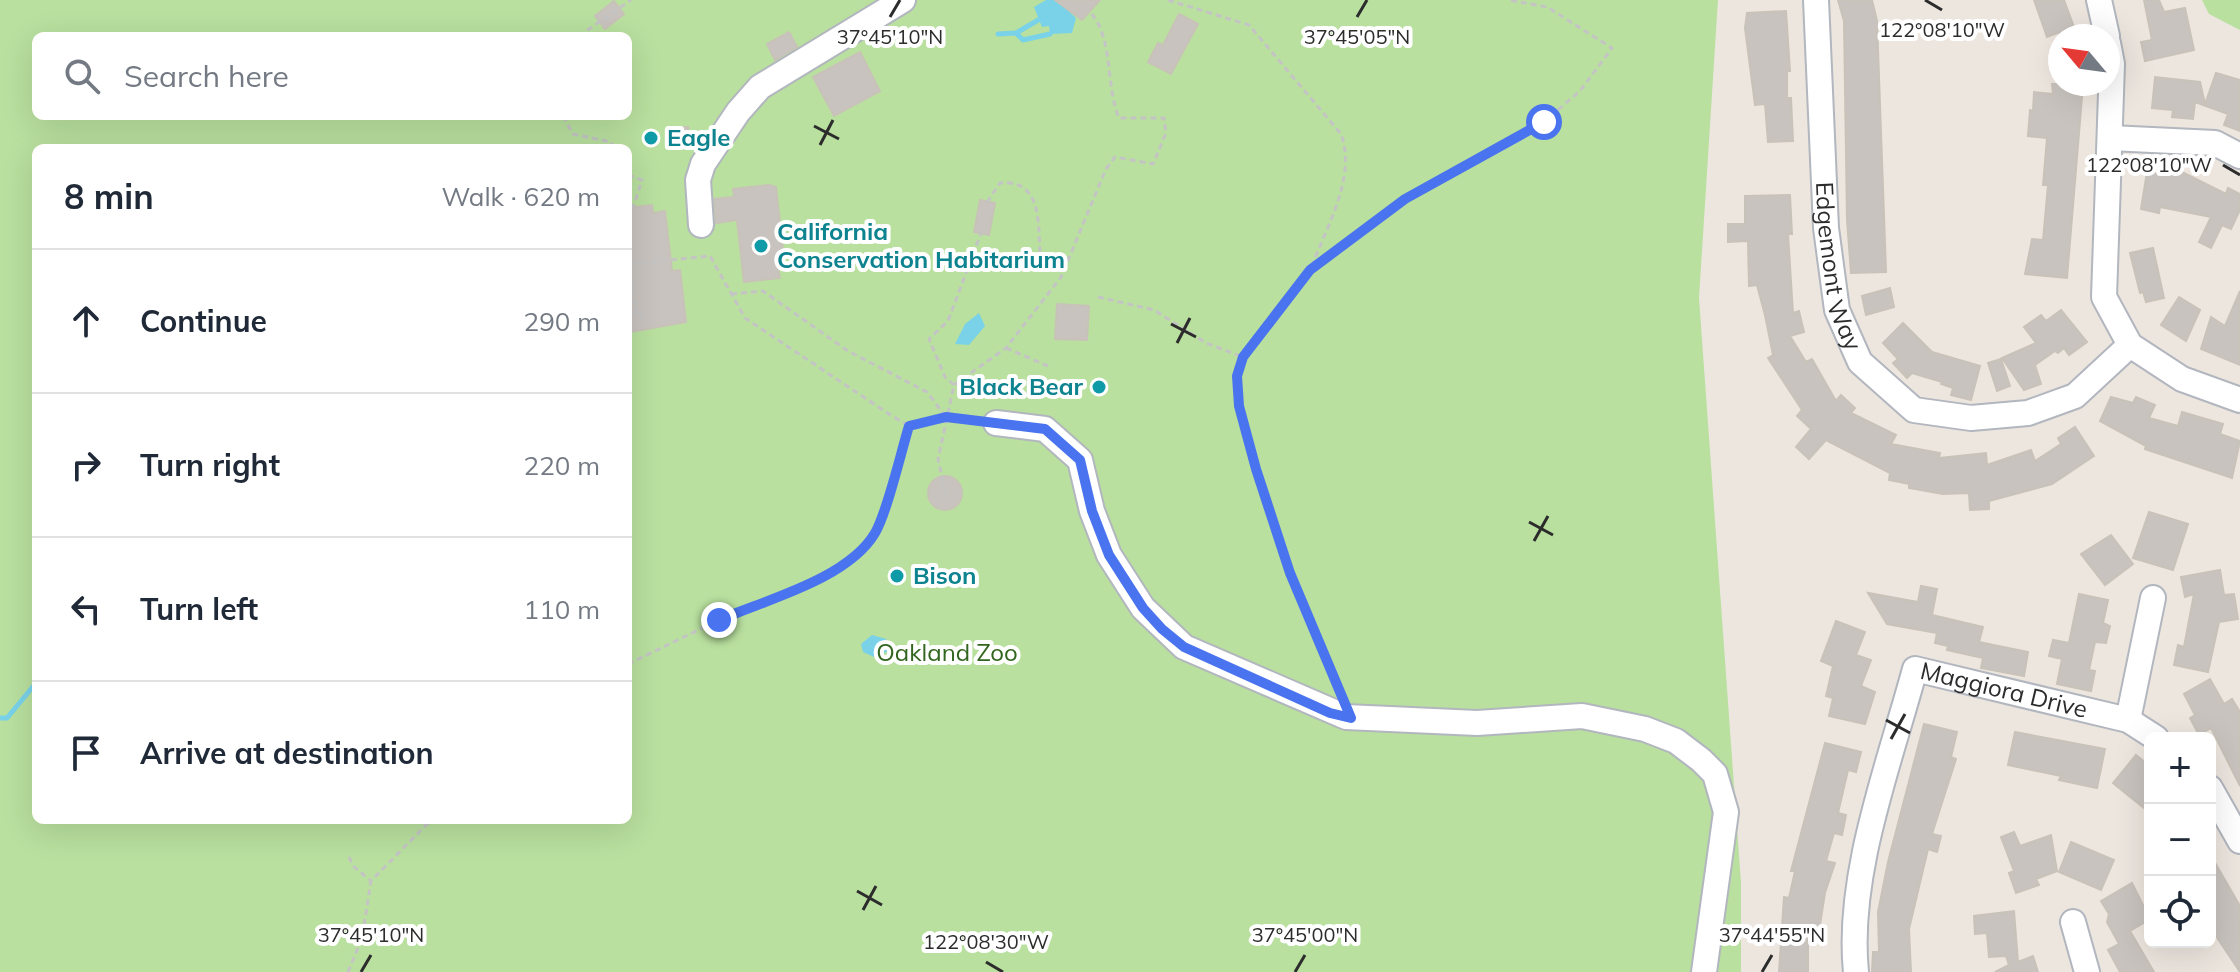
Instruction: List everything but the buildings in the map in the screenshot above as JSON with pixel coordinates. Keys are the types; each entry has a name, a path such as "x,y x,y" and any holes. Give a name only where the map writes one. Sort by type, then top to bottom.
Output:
{"street":[{"path":"701,225 698,180 703,164 738,112 760,87 903,0"},
{"name":"Edgemont Way","path":"1816,0 1826,228 1837,310 1860,362 1914,410 1971,418 2028,413 2075,396 2130,345"},
{"path":"2099,0 2104,24"},
{"path":"2111,96 2104,297 2130,345 2182,379 2240,400"},
{"path":"2110,138 2215,143 2240,156"},
{"path":"996,423 1045,429 1080,460 1092,511 1109,555 1143,608 1184,647 1330,713 1351,718 1477,723 1582,716 1634,726 1676,741 1715,774 1726,812 1704,972"},
{"path":"2128,720 2153,598"},
{"name":"Maggiora Drive","path":"1856,972 1854,951 1865,852 1915,669 2128,720 2147,732"},
{"path":"2216,799 2240,841"},
{"path":"2073,922 2087,972"}],"path":[{"path":"585,32 631,0"},
{"path":"1168,0 1249,25 1341,134 1347,150 1342,185 1310,270"},
{"path":"1351,718 1290,573 1239,406 1237,376 1243,357 1310,270 1405,199 1544,122 1580,91 1612,48 1547,7 1509,0"},
{"path":"945,492 938,459 954,385 1006,348 1061,277 1106,169 1115,157 1153,164 1166,133 1164,118 1119,118 1110,97 1101,23 1090,12"},
{"path":"565,120 573,134 612,144"},
{"path":"632,176 642,180 632,211"},
{"path":"987,202 1000,183 1015,181 1028,189 1034,199 1040,253 1069,260"},
{"path":"954,385 945,377 929,339 948,321 981,233"},
{"path":"632,264 710,256 745,318 909,426 946,417 996,423"},
{"path":"632,274 636,315 643,314"},
{"path":"731,294 763,291 848,351 927,392 946,417"},
{"path":"1098,297 1154,310 1206,343 1243,357"},
{"path":"1006,348 1048,366"},
{"path":"632,662 719,620 831,573 854,555 875,533 909,426"},
{"path":"348,972 362,938 371,881 427,824"},
{"path":"349,857 353,866 371,881"}],"green space":[{"name":"Oakland Zoo","path":"0,0 1718,0 1699,298 1741,883 1741,972 0,972"},
{"path":"2202,0 2240,0 2240,30 2209,14"}],"water":[{"path":"1046,0 1057,0 1076,18 1072,33 1050,34 1049,26 1042,27 1034,7"},
{"path":"979,313 985,326 969,345 955,344 965,324"},
{"path":"872,635 886,639 891,650 874,657 863,652 861,644"}],"waterway":[{"path":"998,34 1016,33 1040,19"},
{"path":"1016,33 1023,40 1050,34"},
{"path":"0,718 7,718 32,688"}],"place":[{"name":"Eagle","path":"651,138"},
{"name":"California Conservation Habitarium","path":"761,246"},
{"name":"Black Bear","path":"1099,387"},
{"name":"Bison","path":"897,576"}],"route":[{"path":"719,620 831,573 854,555 875,533 909,426 946,417 972,423 1034,426 1045,429 1080,460 1092,511 1109,555 1143,608 1162,629 1184,647 1330,713 1351,718 1290,573 1256,469 1239,406 1237,376 1243,357 1310,270 1405,199 1544,122"}]}
